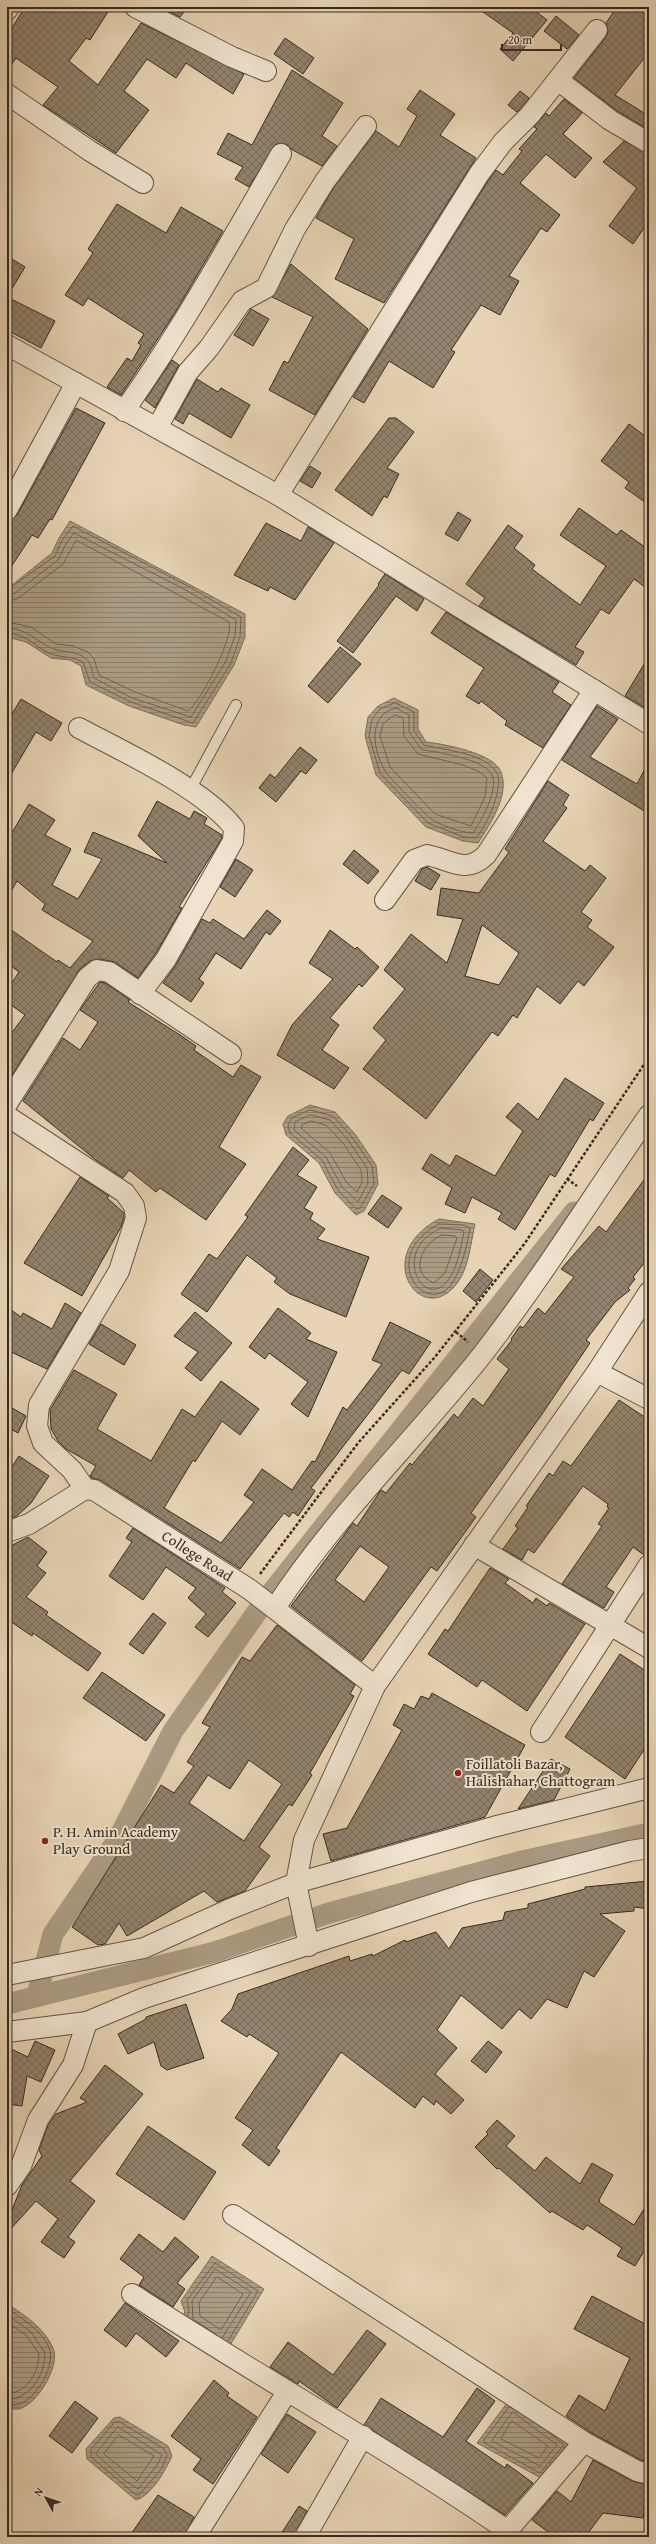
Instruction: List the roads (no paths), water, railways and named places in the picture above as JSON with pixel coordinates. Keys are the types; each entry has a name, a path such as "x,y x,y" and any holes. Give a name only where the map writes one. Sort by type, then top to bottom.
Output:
{"street":[{"path":"135,7 232,57 266,72"},
{"path":"278,495 479,174 503,142 558,80 598,30"},
{"path":"558,80 610,120 649,143"},
{"path":"7,94 90,151 143,183"},
{"path":"157,428 188,372 209,348 242,301 266,288 295,229 325,181 366,126"},
{"path":"124,411 156,367 281,154"},
{"path":"7,345 278,495 649,724"},
{"path":"7,510 76,383"},
{"path":"385,900 414,860 427,855 465,866 476,864 486,855 594,690"},
{"path":"78,728 190,790 225,815 234,828 233,841 166,959 140,994"},
{"path":"7,1104 87,978 97,970 109,972 231,1054"},
{"path":"275,1608 301,1569 346,1511 440,1407 482,1354 649,1115"},
{"path":"7,1116 32,1130 124,1193 134,1206 136,1218 133,1234 119,1271 39,1404 37,1426 43,1443 72,1470 85,1489 29,1524 7,1532"},
{"path":"309,1943 298,1888 304,1840 376,1686 474,1544 597,1372 649,1292"},
{"path":"597,1372 649,1399"},
{"name":"College Road","path":"85,1489 94,1490 250,1590 376,1686"},
{"path":"474,1544 649,1648"},
{"path":"541,1732 649,1565"},
{"path":"14,1974 144,1948 230,1909 493,1827 649,1788"},
{"path":"7,2032 87,2022 144,1998 309,1943 471,1892 630,1850 649,1848"},
{"path":"7,2186 21,2166 38,2120 73,2064 87,2022"},
{"path":"233,2215 584,2442 637,2471 649,2474"},
{"path":"132,2294 287,2392 363,2436 433,2480 505,2534 584,2442"},
{"path":"195,2537 287,2392"},
{"path":"305,2537 363,2436"}],"lane":[{"path":"190,790 236,705"}],"water":[{"path":"70,521 245,614 245,637 234,665 196,727 184,725 129,706 86,685 81,666 70,660 51,658 26,642 7,637 7,589 52,553 59,538"},
{"path":"394,698 418,710 418,729 426,742 456,747 479,755 497,765 501,772 503,781 501,800 493,818 478,843 463,841 426,827 376,775 365,736 368,717 378,706"},
{"path":"310,1105 335,1112 355,1134 376,1165 378,1184 364,1211 356,1215 335,1193 319,1163 286,1135 283,1124 288,1116"},
{"path":"439,1219 475,1224 467,1262 462,1276 458,1282 444,1295 430,1298 418,1293 409,1283 405,1268 408,1251 418,1234"},
{"path":"212,2256 264,2289 226,2352 180,2320 185,2312 181,2301"},
{"path":"7,2304 27,2317 45,2334 53,2348 55,2355 51,2374 40,2392 26,2406 19,2409 7,2409"},
{"path":"510,2399 571,2444 541,2478 477,2443"},
{"path":"120,2417 168,2446 172,2456 153,2488 136,2500 87,2459 86,2449 114,2418"}],"waterway":[{"path":"37,1995 53,1934 118,1839 173,1731 267,1598 574,1212"},
{"path":"7,2004 215,1952 329,1913 522,1861 649,1833"}],"place":[{"name":"Foillatoli Bazar, Halishahar, Chattogram","path":"458,1773"},
{"name":"P. H. Amin Academy Play Ground","path":"45,1841"}]}
